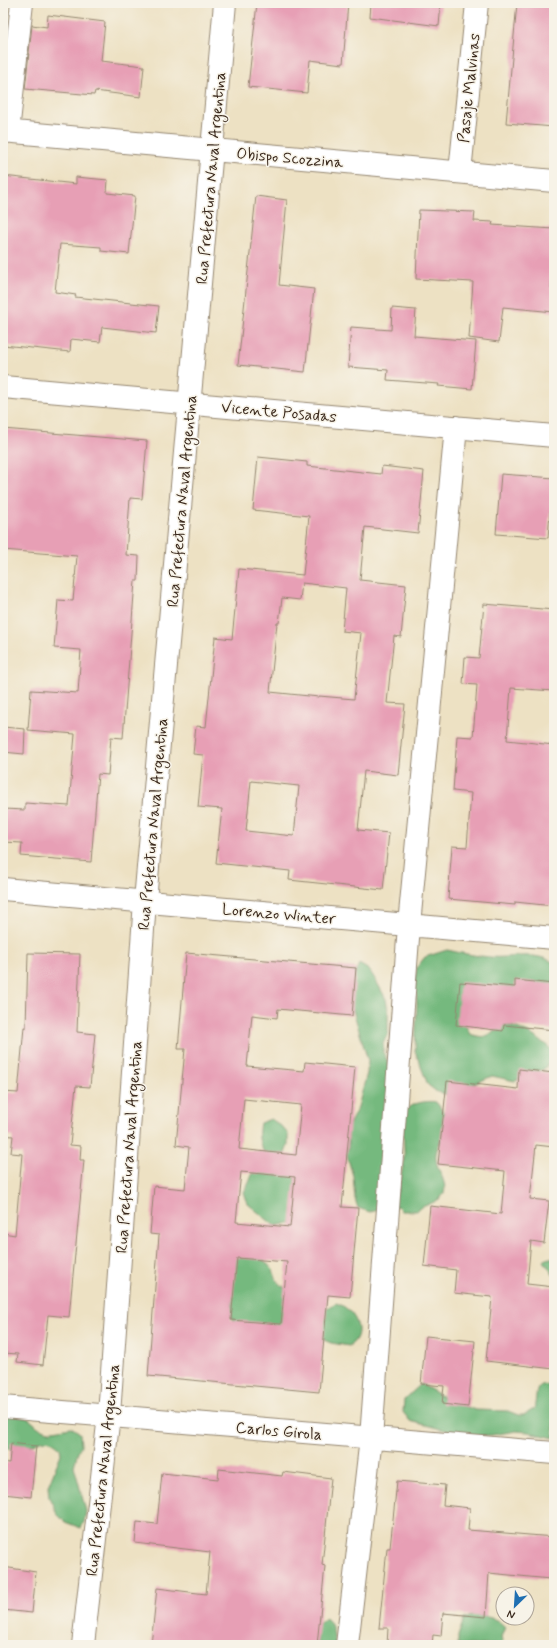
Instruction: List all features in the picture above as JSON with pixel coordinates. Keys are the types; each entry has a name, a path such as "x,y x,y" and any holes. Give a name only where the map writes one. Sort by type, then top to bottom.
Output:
{"street":[{"path":"6,131 22,3"},
{"name":"Rua Prefectura Naval Argentina","path":"84,1645 109,1415 145,901 226,3"},
{"name":"Pasaje Malvinas","path":"460,172 477,3"},
{"name":"Obispo Scozzina","path":"6,131 554,181"},
{"name":"Vicente Posadas","path":"3,387 554,436"},
{"path":"347,1645 371,1438 409,924 456,427"},
{"name":"Lorenzo Winter","path":"3,889 554,938"},
{"name":"Carlos Girola","path":"3,1407 554,1453"}],"green space":[{"path":"447,950 490,957 531,956 547,959 554,963 554,985 465,1024 470,1034 483,1037 492,1032 499,1025 506,1025 526,1032 551,1049 551,1060 544,1069 515,1081 492,1076 449,1095 437,1092 428,1085 415,1051 417,1004 415,979 417,967 425,957"},
{"path":"359,964 369,970 375,979 386,999 388,1010 388,1033 383,1043 384,1054 394,1075 398,1192 404,1158 403,1121 407,1108 419,1103 429,1101 436,1102 443,1112 446,1120 444,1134 436,1153 437,1164 445,1185 444,1193 439,1199 416,1211 401,1211 398,1206 370,1212 358,1208 355,1199 353,1176 346,1152 348,1149 348,1127 358,1107 367,1073 368,1061 351,1003 352,980"},
{"path":"271,1119 280,1125 288,1134 288,1145 284,1156 293,1177 307,1194 298,1221 275,1226 248,1204 244,1192 260,1157 264,1152 259,1138 260,1123"},
{"path":"236,1252 261,1257 273,1270 277,1281 299,1301 327,1308 336,1303 343,1306 353,1316 356,1322 358,1335 355,1341 349,1346 331,1343 314,1336 236,1325 231,1315"},
{"path":"554,1257 554,1276 544,1261"},
{"path":"421,1384 447,1399 475,1410 508,1411 518,1415 524,1415 534,1409 536,1394 539,1387 547,1384 554,1385 554,1438 516,1431 492,1435 468,1436 410,1421 403,1412 404,1400"},
{"path":"3,1411 29,1419 38,1427 48,1431 71,1427 80,1433 81,1445 74,1466 86,1511 81,1528 65,1522 57,1514 49,1497 48,1486 61,1454 60,1448 48,1440 37,1442 19,1449 11,1450 3,1447"},
{"path":"474,1615 495,1619 495,1626 505,1627 501,1637 503,1645 458,1645 458,1636 464,1619"},
{"path":"326,1618 331,1624 336,1645 317,1645 317,1625"}],"building":[{"path":"257,3 348,3 343,64 310,60 307,93 248,87"},
{"path":"371,3 441,3 439,26 370,17"},
{"path":"517,3 554,3 554,127 506,123"},
{"path":"48,15 105,22 101,61 144,66 141,97 95,91 94,95 25,89 32,25 47,27"},
{"path":"3,21 7,22 3,62"},
{"path":"3,176 76,184 76,177 108,180 107,193 135,196 129,254 101,251 101,247 60,244 55,292 76,295 75,297 159,306 156,333 102,327 100,342 71,339 70,352 3,345"},
{"path":"256,196 287,200 279,285 314,289 305,372 238,365"},
{"path":"419,210 475,212 474,221 493,222 492,225 554,229 551,289 554,289 554,312 503,307 499,342 469,338 473,282 416,279"},
{"path":"392,308 416,310 414,336 476,341 472,389 438,386 439,384 387,380 388,370 348,367 351,327 391,330"},
{"path":"3,429 147,441 142,499 130,498 126,555 139,556 138,581 135,581 123,738 111,737 108,775 98,774 91,862 21,856 22,843 3,842 3,809 25,810 25,803 69,806 75,734 28,730 31,690 78,693 81,650 54,648 58,600 73,601 77,556 3,550"},
{"path":"258,457 307,462 307,466 381,474 382,466 424,471 418,533 365,527 360,580 406,585 401,637 394,636 387,703 405,704 398,775 364,771 358,830 389,833 383,890 289,880 290,871 216,863 222,809 198,807 203,755 193,754 196,726 206,727 215,637 232,639 239,569 303,575 309,516 253,510","holes":["302,583 346,588 342,631 361,633 354,699 270,692 277,623 279,623 282,598 300,600","251,781 299,786 294,836 246,831"]},
{"path":"501,474 554,478 554,512 550,512 548,538 496,534"},
{"path":"484,604 554,610 554,691 511,688 507,740 554,745 554,906 515,902 515,905 448,899 452,846 467,847 471,793 453,791 457,736 473,737 477,685 463,684 465,657 479,658"},
{"path":"3,727 25,729 24,754 3,752"},
{"path":"28,953 80,954 77,1032 95,1034 90,1087 76,1086 70,1145 81,1146 80,1160 84,1160 69,1317 48,1315 43,1365 17,1362 18,1354 3,1353 3,1233 15,1235 22,1154 11,1153 13,1136 3,1135 3,1092 18,1093 24,1027 26,1028"},
{"path":"186,953 356,968 352,1016 278,1009 277,1018 252,1015 247,1066 304,1071 305,1062 355,1067 342,1207 358,1208 350,1297 328,1295 319,1392 148,1376 159,1235 150,1234 154,1186 185,1189 189,1147 176,1145 185,1049 178,1049","holes":["244,1099 301,1105 296,1155 239,1149","241,1172 295,1177 290,1227 236,1222","237,1258 287,1262 281,1324 231,1320"]},
{"path":"515,980 554,984 554,1030 504,1025 503,1031 456,1025 460,982 515,987"},
{"path":"519,1069 554,1073 554,1147 536,1145 530,1199 549,1201 544,1243 531,1241 527,1284 554,1287 554,1369 486,1361 492,1297 454,1293 456,1270 424,1266 430,1206 501,1214 505,1171 438,1164 447,1081 518,1089"},
{"path":"426,1336 475,1341 468,1407 442,1404 444,1386 421,1384"},
{"path":"11,1443 36,1446 31,1497 3,1494 3,1462 9,1463"},
{"path":"219,1469 282,1476 283,1472 331,1478 322,1565 325,1566 317,1645 151,1645 157,1588 206,1594 210,1552 135,1543 137,1522 157,1524 162,1473 218,1479"},
{"path":"397,1481 445,1485 443,1505 470,1508 468,1530 554,1537 550,1579 489,1573 486,1617 443,1613 441,1636 433,1635 432,1645 387,1645 388,1628 379,1628 387,1548 390,1548"},
{"path":"3,1567 36,1572 32,1613 3,1610"}]}
